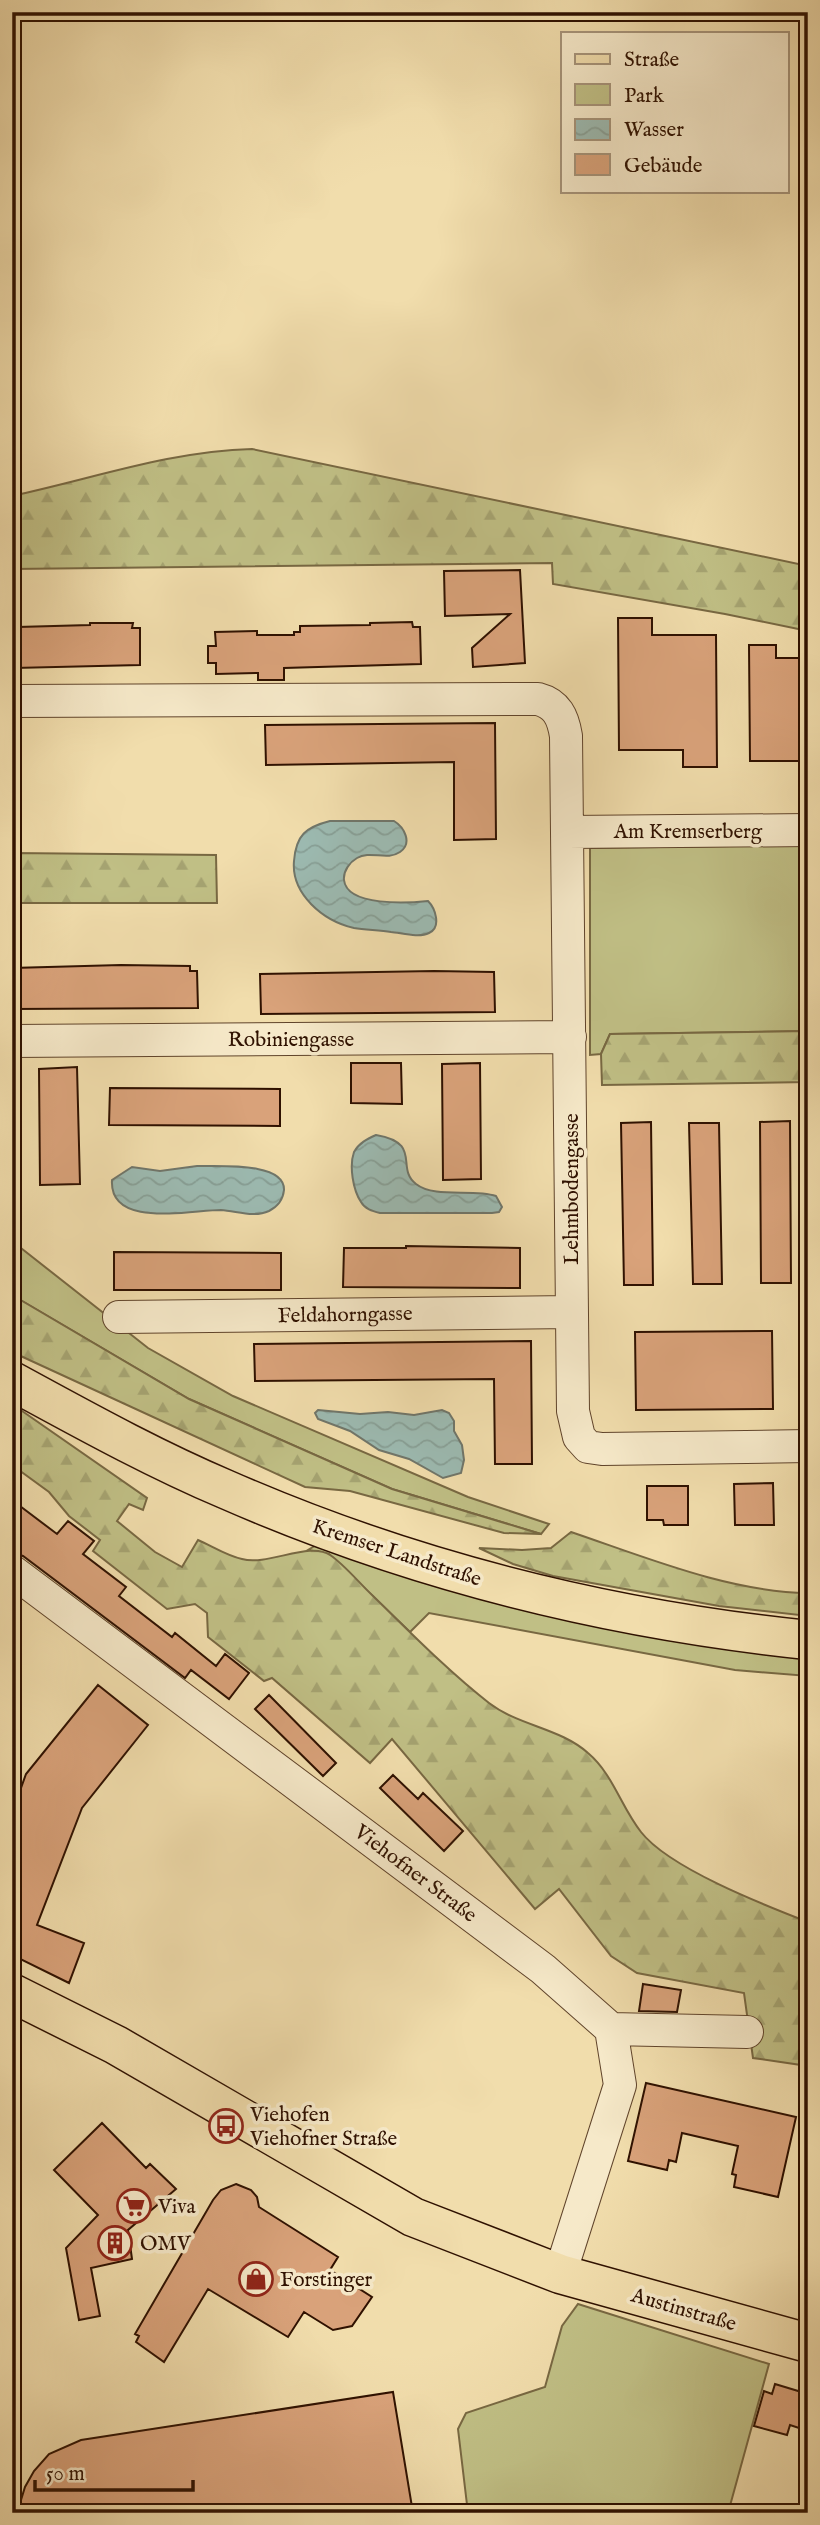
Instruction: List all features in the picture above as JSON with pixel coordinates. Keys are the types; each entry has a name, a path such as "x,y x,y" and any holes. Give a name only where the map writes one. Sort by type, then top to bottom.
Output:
{"main road":[{"name":"Kremser Landstraße","path":"12,1381 155,1458 224,1489 290,1517 447,1571 559,1601 665,1621 808,1640"},
{"name":"Austinstraße","path":"13,1996 116,2045 413,2217 560,2274 808,2343"}],"street":[{"name":"Lehmbodengasse","path":"12,701 538,699 557,709 564,722 566,736 571,1312 573,1411 579,1437 588,1447 808,1446"},
{"name":"Am Kremserberg","path":"568,832 808,830"},
{"name":"Robiniengasse","path":"12,1041 570,1037"},
{"name":"Feldahorngasse","path":"120,1317 571,1312"},
{"name":"Viehofner Straße","path":"12,1571 543,1969 611,2029"},
{"path":"560,2274 620,2085 611,2029 747,2032"}],"green space":[{"path":"252,449 808,566 808,631 553,584 552,563 12,569 12,496 161,460"},
{"path":"808,845 808,1031 610,1034 601,1054 590,1055 590,848"},
{"path":"12,853 216,855 217,903 12,903"},
{"path":"808,1031 808,1082 602,1085 601,1054 610,1034"},
{"path":"12,1241 148,1348 233,1396 468,1497 549,1524 541,1534 392,1489 189,1399 12,1295"},
{"path":"12,1295 189,1399 392,1489 541,1534 504,1533 350,1491 305,1487 12,1352"},
{"path":"12,1404 147,1498 143,1510 129,1504 117,1521 155,1552 182,1567 198,1540 242,1559 264,1559 311,1551 322,1551 330,1555 444,1665 489,1703 513,1717 565,1738 597,1761 634,1822 654,1846 719,1884 808,1922 808,2066 753,2058 744,1993 637,1973 611,1956 559,1889 535,1909 392,1739 370,1763 272,1678 264,1681 208,1637 207,1613 195,1604 167,1609 93,1551 100,1540 69,1516 49,1492 12,1465"},
{"path":"571,1532 718,1580 748,1587 808,1593 808,1616 719,1606 553,1576 513,1564 479,1548 551,1548"},
{"path":"318,1544 808,1658 808,1676 735,1670 429,1613 410,1632 329,1554 308,1550"},
{"path":"578,2304 769,2364 728,2513 468,2513 458,2429 466,2413 545,2387 562,2326"}],"water":[{"path":"330,821 394,821 401,827 406,835 406,844 400,852 390,856 367,855 357,858 348,867 344,880 348,889 367,899 394,902 428,901 436,917 433,930 415,935 354,928 331,919 311,904 303,895 294,873 295,852 300,838 309,829"},
{"path":"376,1135 390,1139 404,1150 410,1178 416,1184 433,1191 496,1196 502,1207 499,1212 492,1213 380,1213 369,1209 358,1197 352,1164 358,1146"},
{"path":"197,1166 234,1166 274,1174 281,1181 284,1190 282,1197 272,1209 257,1214 221,1210 154,1213 137,1211 123,1205 115,1195 112,1180 132,1167 160,1171"},
{"path":"318,1410 360,1414 388,1412 414,1415 442,1410 449,1413 454,1421 454,1431 462,1445 464,1460 461,1473 443,1478 409,1459 379,1450 350,1431 318,1419 315,1413"}],"building":[{"path":"520,570 525,663 473,667 472,648 510,614 445,616 444,571"},
{"path":"618,618 652,618 652,635 716,635 717,767 683,767 683,750 619,750"},
{"path":"412,622 413,627 420,627 421,664 284,668 284,680 258,680 258,673 216,674 216,663 208,663 208,646 216,646 215,632 257,631 257,635 294,635 294,632 300,632 300,626"},
{"path":"133,623 132,628 140,628 140,665 14,668 13,632 19,632 18,627"},
{"path":"749,645 776,645 776,658 808,658 808,761 750,761"},
{"path":"495,723 496,839 454,840 454,762 266,765 265,725"},
{"path":"190,966 190,971 197,971 198,1008 12,1009 12,968"},
{"path":"494,972 495,1012 261,1014 260,974"},
{"path":"351,1063 401,1063 402,1104 351,1103"},
{"path":"480,1063 481,1179 443,1180 442,1064"},
{"path":"77,1067 80,1184 40,1185 39,1069"},
{"path":"110,1088 280,1089 280,1126 109,1125"},
{"path":"790,1121 791,1283 761,1283 760,1122"},
{"path":"651,1122 653,1285 624,1285 621,1123"},
{"path":"689,1123 719,1123 722,1284 693,1284"},
{"path":"344,1248 520,1248 520,1288 343,1287"},
{"path":"114,1252 281,1253 281,1290 114,1290"},
{"path":"772,1331 773,1409 636,1410 635,1332"},
{"path":"531,1341 532,1464 495,1464 494,1379 255,1381 254,1344"},
{"path":"773,1483 774,1525 735,1525 734,1484"},
{"path":"647,1486 688,1486 688,1525 664,1525 663,1520 647,1520"},
{"path":"12,1500 57,1534 68,1521 94,1541 83,1554 126,1587 119,1596 172,1637 175,1633 216,1666 225,1654 249,1673 229,1699 191,1670 185,1678 23,1556 12,1553"},
{"path":"98,1685 148,1725 82,1808 37,1925 84,1943 69,1983 12,1955 12,1813 26,1774"},
{"path":"269,1695 336,1763 323,1776 255,1709"},
{"path":"393,1775 418,1799 423,1793 463,1831 444,1851 380,1788"},
{"path":"643,1984 681,1990 677,2012 639,2011"},
{"path":"646,2083 796,2117 778,2197 734,2187 736,2175 732,2174 738,2146 682,2133 676,2162 669,2160 667,2170 628,2161"},
{"path":"102,2123 146,2168 150,2164 176,2189 128,2230 132,2259 91,2268 100,2316 79,2320 66,2248 98,2215 54,2170"},
{"name":"Forstinger","path":"236,2184 251,2190 257,2197 259,2207 338,2257 330,2270 372,2297 352,2326 333,2330 304,2312 288,2337 208,2289 164,2362 136,2342 139,2336 135,2334 213,2200 221,2190"},
{"path":"775,2384 808,2394 799,2428 790,2425 787,2435 754,2426 764,2391 772,2394"},
{"path":"393,2392 413,2513 17,2513 25,2487 34,2471 49,2454 81,2440"}],"place":[{"name":"Viehofen Viehofner Straße","path":"226,2126"},
{"name":"Viva","path":"134,2206"},
{"name":"OMV","path":"115,2243"},
{"name":"Forstinger","path":"256,2279"}]}
